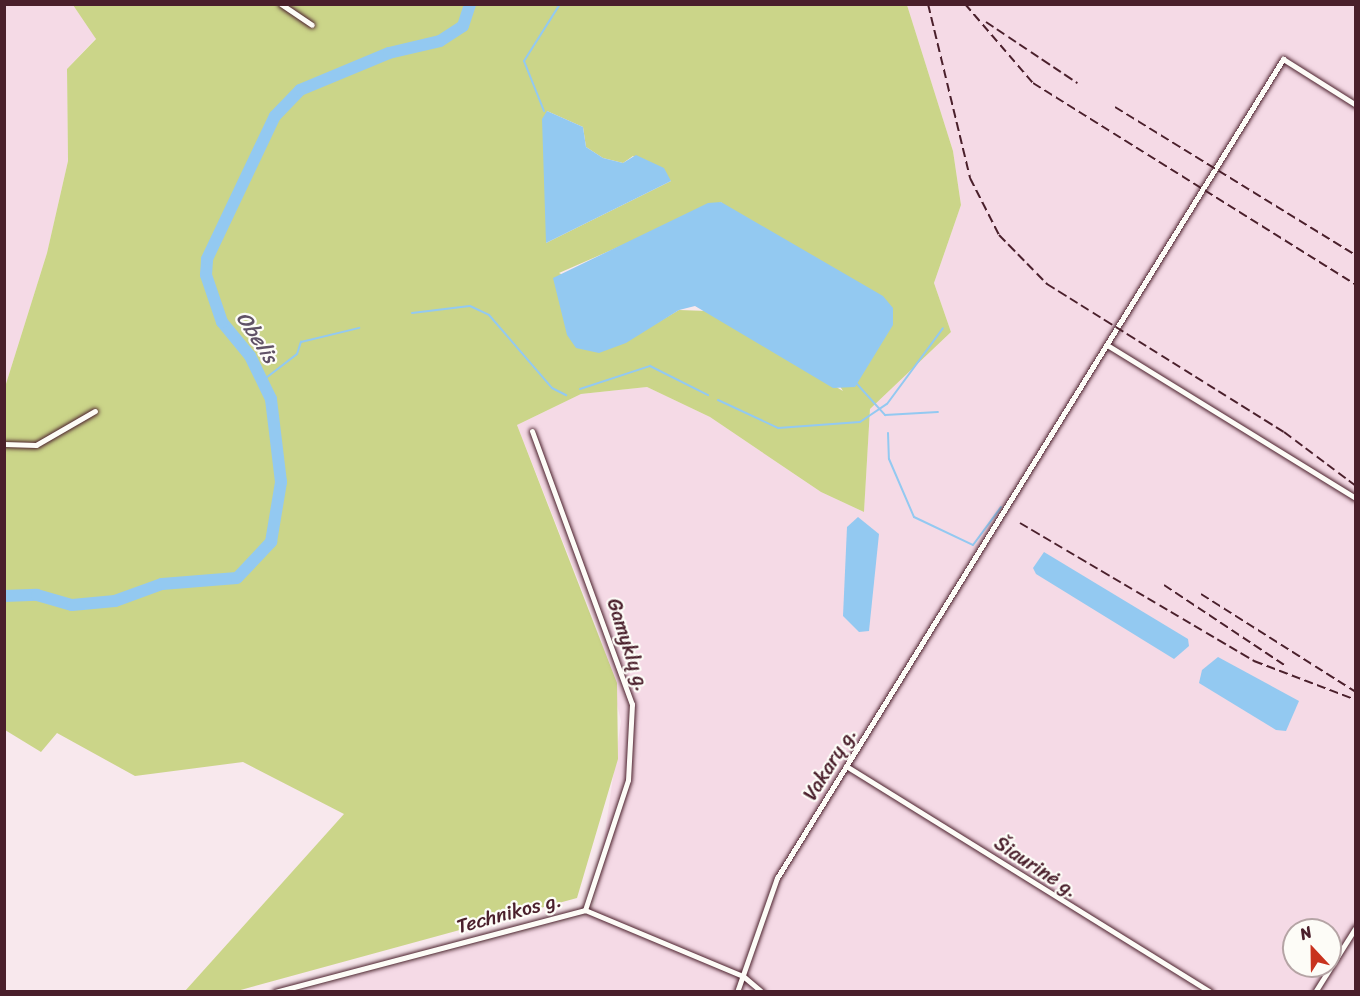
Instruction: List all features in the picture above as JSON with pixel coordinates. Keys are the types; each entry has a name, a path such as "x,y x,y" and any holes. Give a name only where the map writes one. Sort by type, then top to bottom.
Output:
{"street":[{"path":"282,4 312,25"},
{"name":"Vakarų g.","path":"737,992 777,878 1283,59 1356,105"},
{"path":"1107,345 1356,498"},
{"path":"4,444 36,445 95,411"},
{"name":"Gamyklų g.","path":"532,431 632,704 628,780 585,910"},
{"name":"Šiaurinė g.","path":"846,766 1211,992"},
{"name":"Technikos g.","path":"275,992 585,910 743,976 762,992"},
{"path":"1315,992 1356,927"}],"shaded area":[{"path":"5,5 73,5 96,38 67,69 68,161 47,253 5,387"},
{"path":"907,5 1355,5 1355,991 295,992 587,916 595,903 621,721 600,635 517,425 581,394 647,387 710,417 821,492 864,512 870,409 951,332 934,283 961,205 953,151"}],"green space":[{"path":"73,5 907,5 953,151 961,205 934,283 951,332 870,409 864,512 821,492 710,417 647,387 581,394 517,425 617,683 618,759 577,898 237,991 185,991 344,814 243,762 135,776 57,733 41,752 5,730 5,387 47,253 68,161 67,69 96,39","holes":["547,111 583,127 586,147 603,158 623,163 633,156 671,181 546,243","721,202 843,391 708,311 679,310 657,323 559,273"]}],"water":[{"path":"547,111 583,127 586,147 603,158 623,163 636,155 664,168 671,181 546,243 542,119"},
{"path":"721,202 883,296 893,308 893,325 855,387 833,388 695,306 679,310 626,343 599,353 576,348 567,335 553,278 708,203"},
{"path":"858,517 879,534 869,631 859,632 843,616 847,527"},
{"path":"1044,552 1188,639 1189,646 1174,659 1036,574 1033,568"},
{"path":"1218,657 1299,701 1286,731 1276,730 1199,683 1202,670"}],"waterway":[{"name":"Obelis","path":"4,596 37,595 72,605 115,601 162,584 237,578 271,542 281,482 271,399 250,356 222,322 206,275 207,259 275,116 300,90 389,53 440,41 463,26 470,4"},
{"path":"544,111 524,61 560,4"},
{"path":"412,313 470,306 489,315 552,388 566,395"},
{"path":"262,381 297,354 301,342 359,328"},
{"path":"718,400 778,428 860,422 887,404 943,328"},
{"path":"580,389 650,366 708,395"},
{"path":"857,384 885,415 938,412"},
{"path":"888,433 889,459 914,517 973,545 1001,507"}],"railway":[{"path":"928,4 970,178 999,235 1047,284 1284,432 1356,486"},
{"path":"965,4 1033,83 1356,285"},
{"path":"986,22 1077,83"},
{"path":"1115,107 1356,255"},
{"path":"1020,523 1254,661 1356,700"},
{"path":"1164,585 1286,666"},
{"path":"1201,594 1356,692"}]}
